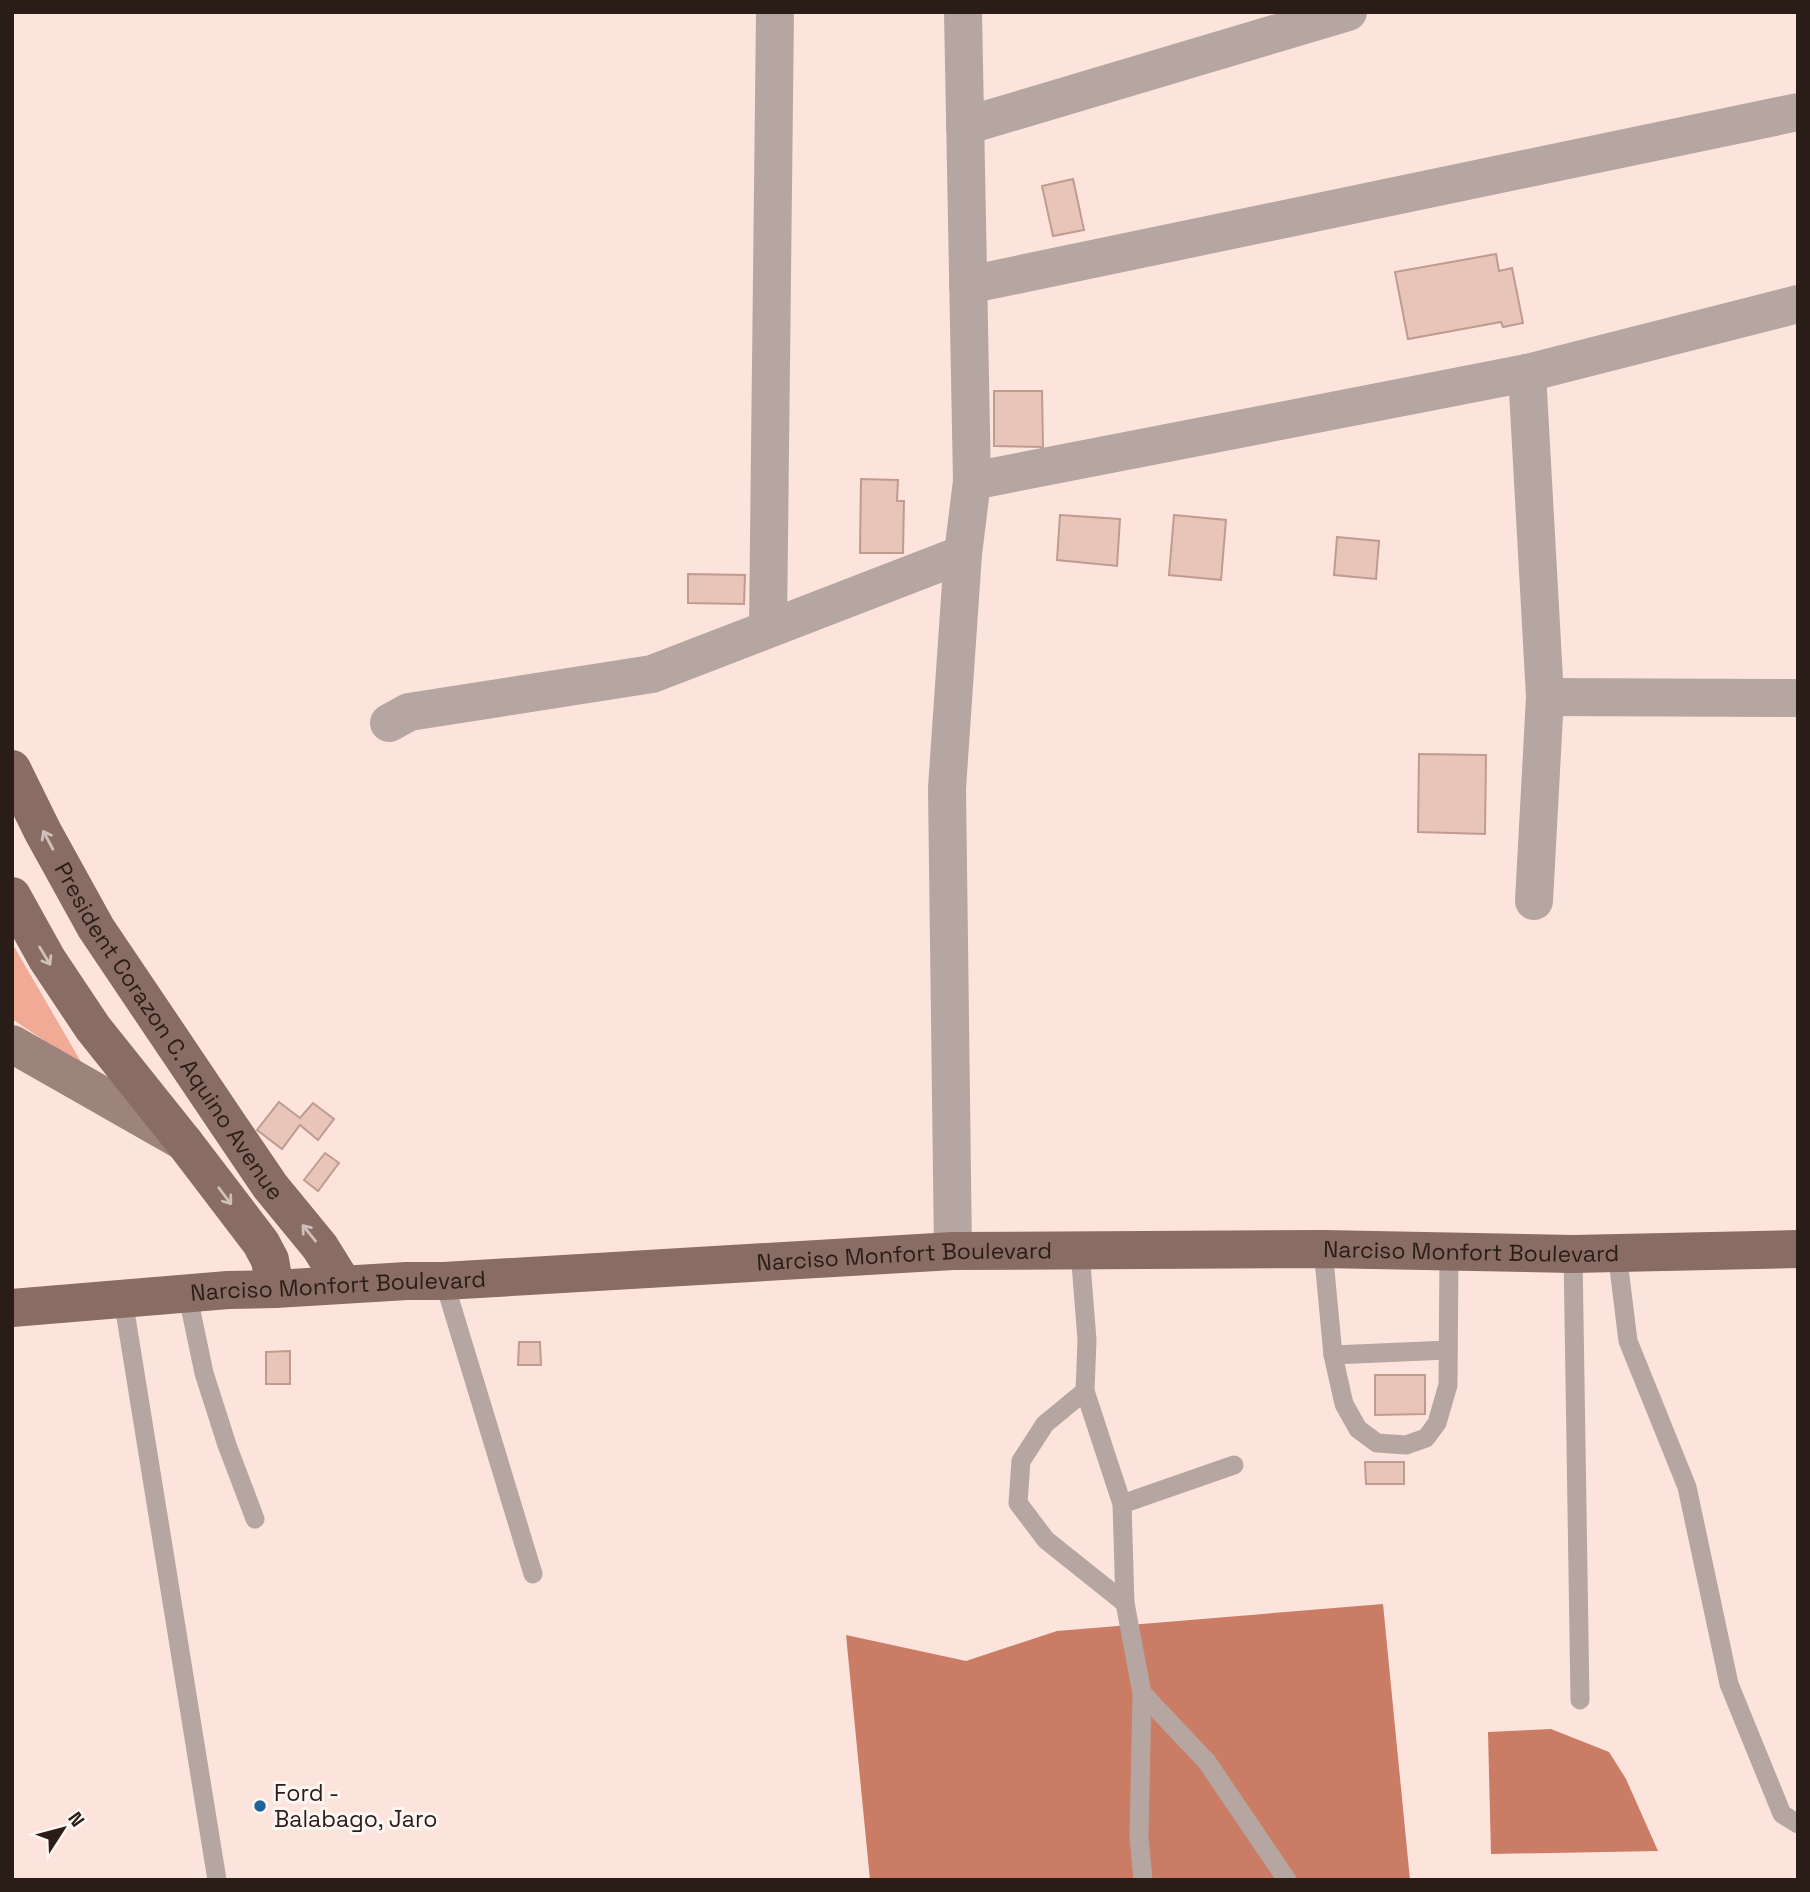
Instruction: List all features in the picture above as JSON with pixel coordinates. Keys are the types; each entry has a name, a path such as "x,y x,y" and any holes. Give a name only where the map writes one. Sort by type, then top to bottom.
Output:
{"main road":[{"name":"President Corazon C. Aquino Avenue","path":"12,769 96,928 270,1186 320,1247 343,1284"},
{"name":"President Corazon C. Aquino Avenue","path":"12,896 47,959 93,1028 261,1243 270,1260 275,1289"},
{"path":"12,1044 184,1142"},
{"name":"Narciso Monfort Boulevard","path":"12,1308 187,1292 444,1281 953,1251 1323,1250 1573,1254 1798,1249"}],"street":[{"path":"768,628 775,12"},
{"path":"953,1251 947,788 972,481 963,12"},
{"path":"965,126 1348,12"},
{"path":"968,285 1798,112"},
{"path":"972,481 1527,373 1798,304"},
{"path":"1527,373 1545,697 1534,901"},
{"path":"389,723 409,712 652,674 964,554"},
{"path":"1545,697 1798,698"}],"lane":[{"path":"1323,1250 1334,1355 1344,1404 1358,1429 1377,1443 1406,1445 1426,1438 1437,1423 1448,1385 1449,1251"},
{"path":"1080,1251 1087,1340 1085,1391 1122,1504 1125,1603 1142,1693 1139,1837 1143,1880"},
{"path":"1617,1252 1628,1341 1687,1487 1730,1685 1782,1814 1798,1824"},
{"path":"1573,1254 1580,1700"},
{"path":"444,1281 533,1574"},
{"path":"187,1292 204,1373 255,1519"},
{"path":"123,1299 217,1880"},
{"path":"1334,1355 1448,1350"},
{"path":"1085,1391 1045,1424 1021,1461 1018,1503 1046,1540 1125,1603"},
{"path":"1122,1504 1234,1465"},
{"path":"1142,1693 1207,1762 1287,1880"}],"shaded area":[{"path":"12,943 84,1067 12,1019"},
{"path":"1383,1604 1410,1880 870,1880 846,1635 966,1661 1057,1631"},
{"path":"1551,1729 1609,1752 1626,1779 1658,1851 1491,1854 1488,1732"}],"building":[{"path":"1073,179 1084,230 1053,236 1042,186"},
{"path":"1496,254 1499,271 1512,268 1523,323 1503,327 1501,322 1408,339 1395,272"},
{"path":"994,391 1042,391 1043,447 994,446"},
{"path":"861,479 898,480 897,501 904,501 903,553 860,553"},
{"path":"1060,515 1120,519 1117,566 1057,560"},
{"path":"1174,515 1226,520 1221,580 1169,575"},
{"path":"1337,537 1379,541 1376,579 1334,575"},
{"path":"688,574 745,575 744,604 688,603"},
{"path":"1419,754 1486,755 1485,834 1418,832"},
{"path":"279,1102 300,1118 313,1103 334,1119 318,1140 300,1125 282,1149 257,1130"},
{"path":"325,1153 339,1163 318,1191 304,1180"},
{"path":"519,1342 540,1342 541,1365 518,1365"},
{"path":"290,1351 290,1384 266,1384 266,1352"},
{"path":"1375,1375 1425,1375 1425,1414 1375,1415"},
{"path":"1365,1462 1404,1462 1404,1484 1366,1484"}],"place":[{"name":"Ford - Balabago, Jaro","path":"260,1806"}]}
